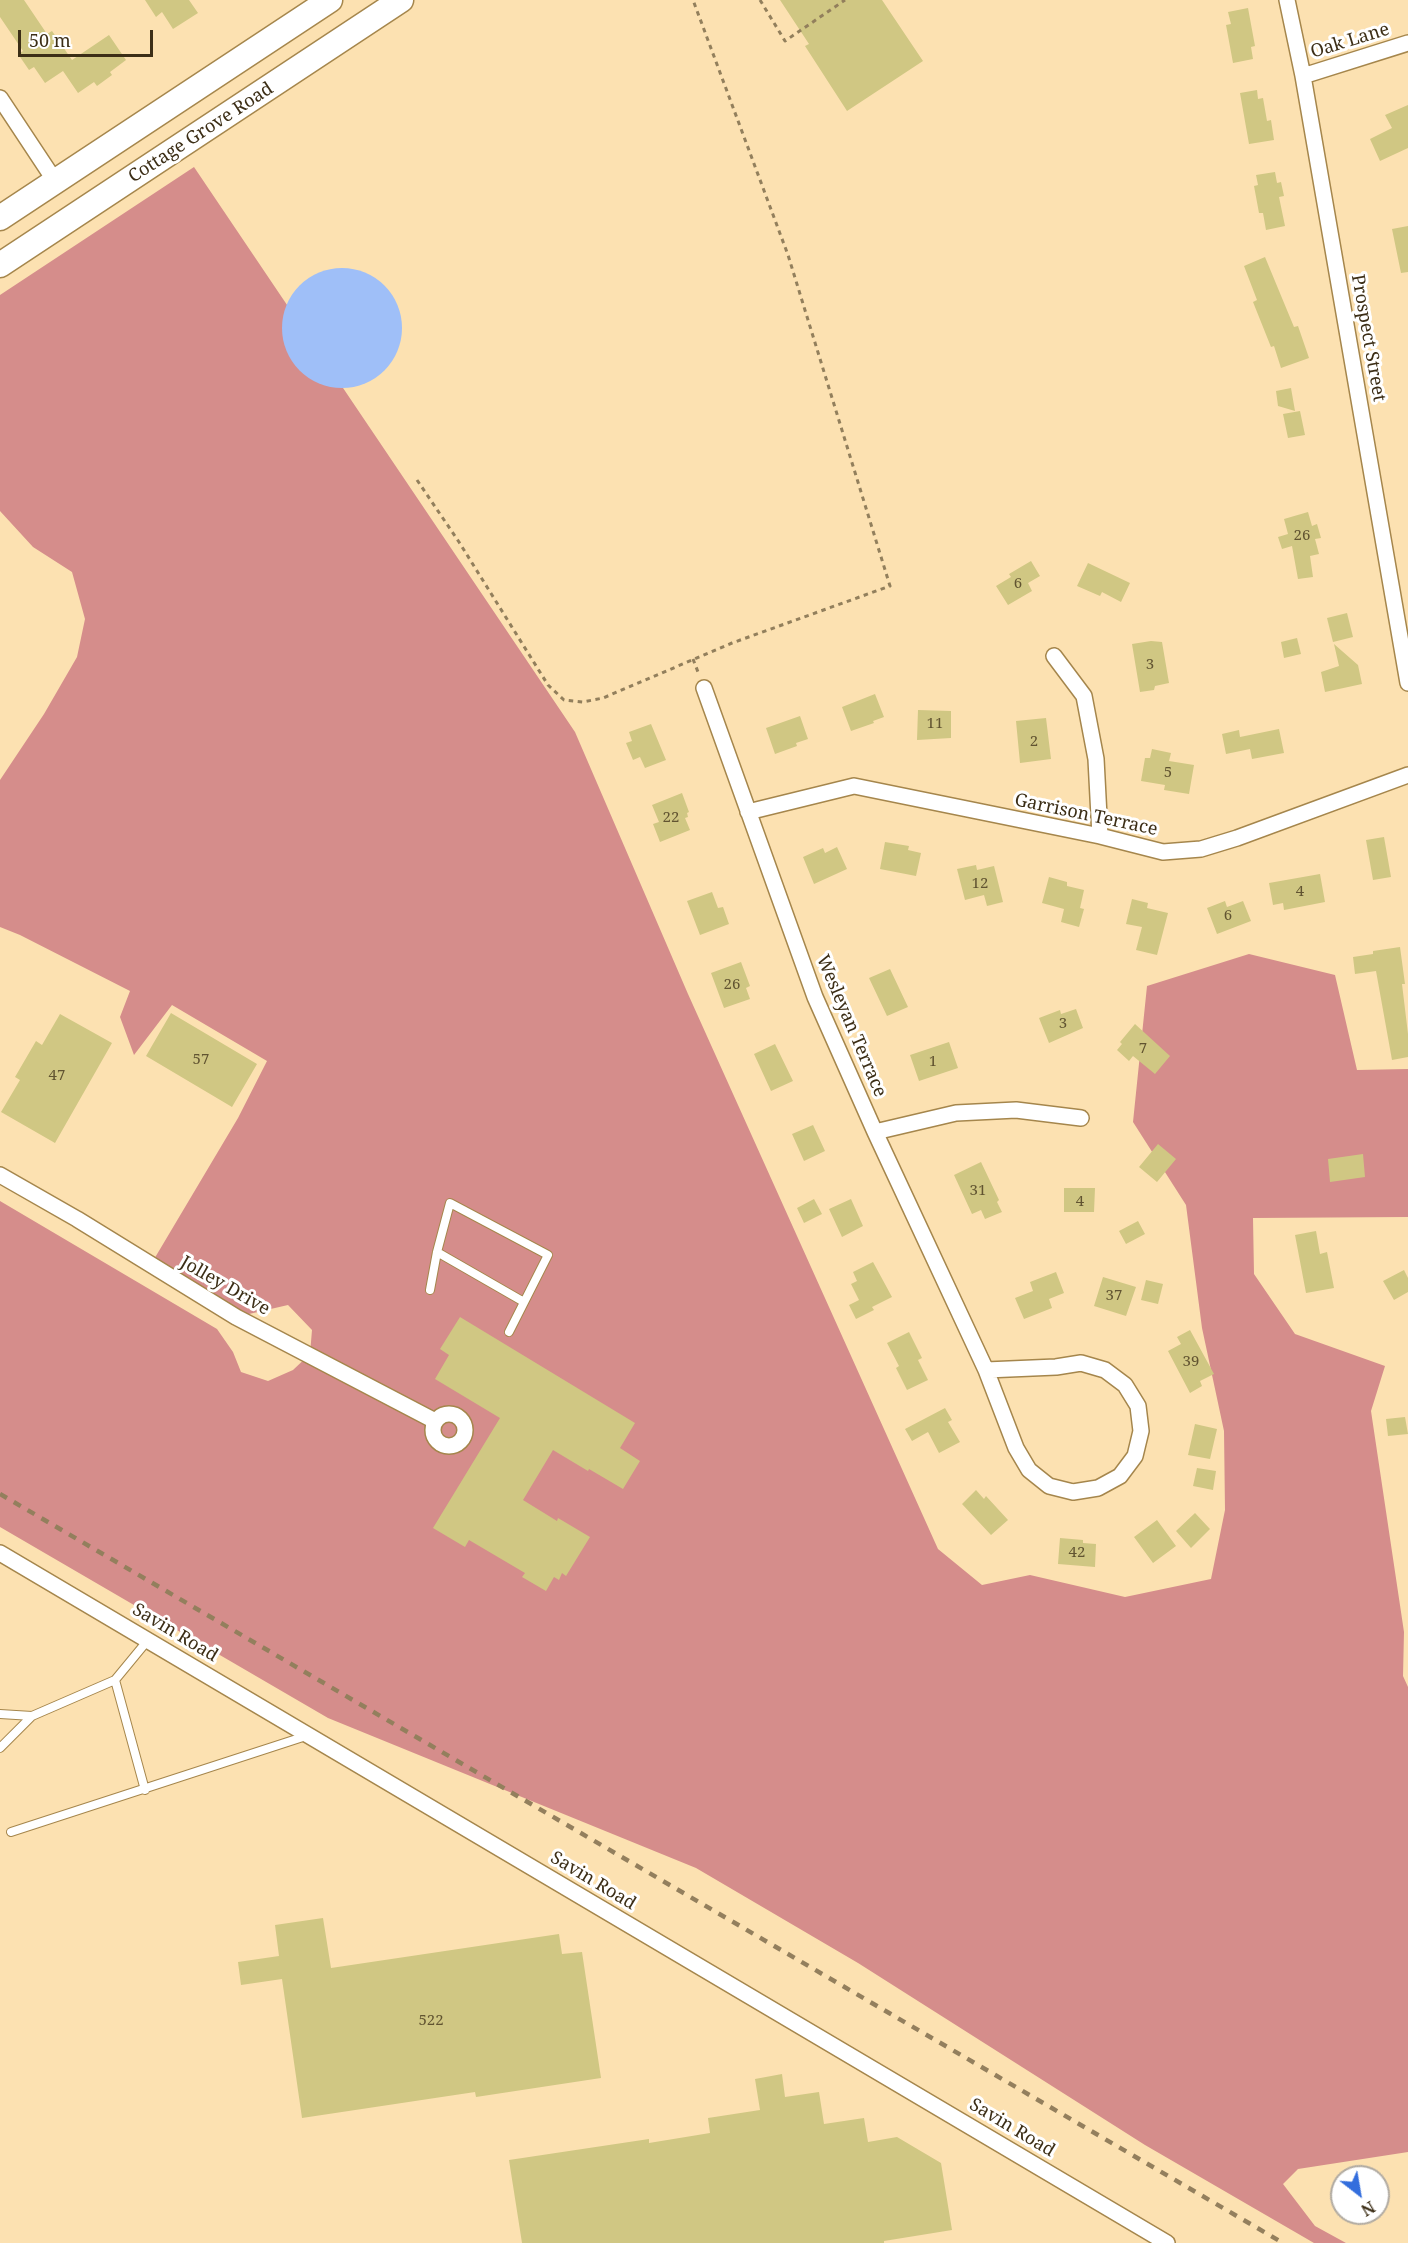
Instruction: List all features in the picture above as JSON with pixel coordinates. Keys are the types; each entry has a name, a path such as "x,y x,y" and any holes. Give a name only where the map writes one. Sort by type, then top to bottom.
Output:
{"main road":[{"path":"0,218 330,0"},
{"name":"Cottage Grove Road","path":"0,265 401,0"}],"street":[{"name":"Prospect Street","path":"1287,0 1303,76 1408,683"},
{"name":"Oak Lane","path":"1303,76 1408,43"},
{"path":"0,98 55,182"},
{"path":"1054,656 1084,696 1096,759 1100,836"},
{"name":"Wesleyan Terrace","path":"704,688 815,997 986,1370 1016,1448 1029,1470 1049,1485 1073,1492 1098,1488 1120,1476 1135,1456 1142,1431 1138,1406 1125,1385 1105,1370 1081,1363 1056,1367 986,1370"},
{"name":"Garrison Terrace","path":"748,812 854,786 1100,836 1163,852 1201,849 1236,838 1408,775"},
{"path":"875,1132 956,1113 1017,1110 1081,1118"},
{"name":"Jolley Drive","path":"0,1175 77,1219 236,1317 435,1421"},
{"name":"Savin Road","path":"0,1552 1167,2243"}],"lane":[{"path":"430,1290 450,1203 548,1255 509,1332"},
{"path":"437,1252 524,1302"},
{"path":"0,1748 32,1716 115,1680 148,1640"},
{"path":"115,1680 145,1790"},
{"path":"0,1714 32,1716"},
{"path":"11,1832 309,1735"}],"path":[{"path":"417,480 459,542 548,685 564,700 583,702 603,698 732,643 890,586 788,255 693,0"},
{"path":"760,0 784,41 845,0"}],"shaded area":[{"path":"194,167 575,732 688,994 938,1549 982,1585 1030,1575 1125,1597 1211,1579 1225,1510 1224,1431 1202,1328 1186,1205 1133,1122 1147,986 1249,954 1335,975 1357,1070 1408,1069 1408,1217 1253,1218 1254,1274 1295,1334 1385,1366 1371,1411 1404,1632 1403,1676 1408,1687 1408,2152 1298,2169 1283,2184 1315,2226 1346,2243 1314,2243 1145,2145 858,1963 696,1868 328,1718 0,1527 0,1201 217,1329 233,1352 241,1372 268,1381 293,1370 310,1354 312,1330 288,1305 236,1317 150,1266 238,1118 267,1061 172,1005 134,1055 120,1017 130,991 0,927 0,780 44,714 77,657 85,619 72,572 33,547 0,511 0,295"}],"water":[{"path":"342,268 365,273 384,286 397,305 402,328 397,351 384,370 365,383 342,388 319,383 300,370 287,351 282,328 287,305 300,286 319,273"}],"building":[{"path":"0,0 24,0 47,34 52,31 72,60 109,35 126,60 110,72 112,75 97,86 94,82 78,93 63,71 45,83 34,67 29,70 18,54 23,51 0,17"},
{"path":"145,0 189,0 198,13 173,29 162,12 156,17"},
{"path":"780,0 882,0 923,61 847,111 805,46 809,44"},
{"path":"1248,8 1255,46 1251,47 1253,59 1233,63 1226,25 1231,24 1228,12"},
{"path":"1257,90 1258,99 1263,98 1267,121 1271,120 1274,140 1249,144 1240,93"},
{"path":"1408,105 1408,148 1380,161 1370,139 1392,128 1385,115"},
{"path":"1275,172 1277,183 1281,182 1284,196 1279,197 1285,226 1266,230 1263,213 1259,213 1254,186 1258,185 1256,175"},
{"path":"1408,226 1408,272 1401,273 1392,229"},
{"path":"1265,257 1294,327 1298,326 1309,358 1281,368 1274,346 1271,347 1253,302 1257,300 1244,266"},
{"path":"1291,388 1295,411 1278,406 1276,391"},
{"path":"1300,411 1305,435 1288,438 1283,414"},
{"path":"1308,512 1312,526 1317,524 1321,538 1315,539 1319,554 1310,556 1313,577 1298,579 1292,546 1282,549 1278,537 1288,534 1284,519"},
{"path":"1031,561 1040,576 1028,583 1032,591 1008,605 996,586 1011,577 1009,574"},
{"path":"1088,563 1130,583 1121,602 1102,592 1100,596 1077,586"},
{"path":"1347,613 1353,637 1333,642 1327,618"},
{"path":"1297,638 1301,654 1284,658 1281,642"},
{"path":"1162,642 1169,683 1155,686 1154,690 1140,692 1132,644"},
{"path":"1334,644 1358,665 1362,684 1325,692 1321,672 1339,666"},
{"path":"875,694 884,717 851,731 842,707"},
{"path":"918,710 951,711 951,738 917,740"},
{"path":"800,716 808,739 796,743 797,746 775,754 766,728"},
{"path":"1046,718 1051,759 1020,763 1016,721"},
{"path":"651,724 666,760 645,768 640,757 633,760 626,743 632,741 629,732"},
{"path":"1279,729 1284,753 1252,759 1250,749 1226,754 1222,734 1239,730 1240,737"},
{"path":"1152,749 1171,753 1169,761 1194,765 1189,794 1164,790 1165,785 1141,781 1145,758 1150,758"},
{"path":"682,793 689,812 688,817 685,818 690,830 660,842 653,824 659,822 652,805"},
{"path":"1384,837 1391,877 1373,880 1366,840"},
{"path":"885,842 909,846 908,850 921,853 916,876 880,869"},
{"path":"837,847 847,869 814,884 803,857 823,848 825,853"},
{"path":"976,865 977,870 994,866 1003,902 987,906 984,895 965,900 957,869"},
{"path":"1320,874 1325,902 1284,910 1283,903 1273,905 1269,883"},
{"path":"1049,877 1067,882 1067,886 1084,890 1080,908 1084,909 1079,927 1061,922 1064,909 1042,903"},
{"path":"712,892 718,908 723,907 729,924 700,935 687,901"},
{"path":"1132,899 1148,903 1147,908 1168,913 1157,955 1136,950 1142,927 1126,924"},
{"path":"1225,901 1227,907 1243,901 1251,921 1217,934 1207,908"},
{"path":"1400,947 1405,984 1402,984 1408,1034 1408,1057 1392,1060 1376,971 1355,974 1353,957"},
{"path":"741,962 750,986 746,988 750,999 724,1008 711,973"},
{"path":"890,969 908,1007 887,1016 869,978"},
{"path":"1076,1009 1083,1028 1049,1043 1039,1018 1060,1010 1061,1014"},
{"path":"171,1013 257,1064 232,1107 146,1056"},
{"path":"60,1014 112,1043 55,1143 1,1112 20,1080 15,1077 36,1041 42,1045"},
{"path":"1135,1024 1170,1056 1155,1074 1133,1056 1129,1061 1117,1050 1122,1044 1120,1042"},
{"path":"949,1042 958,1068 919,1081 910,1055"},
{"path":"775,1044 793,1081 771,1091 754,1054"},
{"path":"813,1125 825,1151 804,1161 792,1134"},
{"path":"1158,1144 1176,1159 1157,1182 1139,1167"},
{"path":"1363,1154 1365,1177 1330,1182 1328,1159"},
{"path":"981,1162 999,1200 997,1202 1002,1212 985,1219 981,1210 972,1214 954,1175"},
{"path":"1064,1188 1095,1188 1094,1212 1064,1212"},
{"path":"814,1199 822,1214 804,1223 797,1208"},
{"path":"851,1199 863,1226 842,1237 829,1209"},
{"path":"1138,1221 1145,1234 1126,1244 1119,1231"},
{"path":"1316,1231 1320,1254 1327,1252 1334,1288 1306,1293 1295,1235"},
{"path":"873,1262 892,1297 872,1307 874,1310 856,1319 849,1305 859,1300 851,1284 857,1281 853,1272"},
{"path":"1404,1270 1408,1278 1408,1292 1394,1300 1383,1281"},
{"path":"1056,1272 1064,1293 1049,1299 1052,1308 1024,1319 1015,1298 1033,1291 1030,1282"},
{"path":"1103,1277 1136,1287 1126,1316 1094,1306"},
{"path":"1146,1280 1163,1284 1158,1304 1141,1300"},
{"path":"460,1317 635,1423 620,1448 640,1461 623,1489 553,1450 523,1500 557,1521 558,1518 590,1537 566,1576 562,1573 559,1580 554,1577 546,1591 522,1577 525,1573 469,1540 465,1547 433,1528 500,1418 435,1379 449,1355 440,1349"},
{"path":"1190,1330 1214,1374 1200,1381 1202,1386 1190,1393 1168,1351 1181,1344 1177,1337"},
{"path":"909,1332 922,1358 918,1360 928,1380 907,1390 896,1368 899,1366 887,1343"},
{"path":"945,1408 952,1420 948,1422 960,1442 939,1453 928,1432 912,1441 905,1429"},
{"path":"1405,1417 1408,1434 1388,1436 1386,1419"},
{"path":"1195,1424 1217,1429 1210,1459 1188,1455"},
{"path":"1197,1468 1216,1471 1213,1490 1193,1486"},
{"path":"976,1490 984,1499 986,1496 1008,1520 991,1535 962,1504"},
{"path":"1195,1513 1210,1529 1191,1548 1176,1531"},
{"path":"1157,1520 1176,1546 1153,1563 1134,1537"},
{"path":"1060,1538 1083,1540 1083,1543 1096,1544 1095,1567 1058,1564"},
{"path":"323,1918 331,1968 559,1934 562,1954 582,1952 601,2078 476,2097 475,2092 302,2118 282,1979 241,1985 238,1962 279,1956 275,1925"},
{"path":"782,2074 785,2097 819,2092 824,2124 864,2118 868,2142 897,2137 941,2163 952,2230 884,2241 884,2243 522,2243 509,2160 649,2139 649,2143 710,2133 708,2118 760,2110 755,2079"}],"railway":[{"path":"0,1494 1283,2243"}]}
